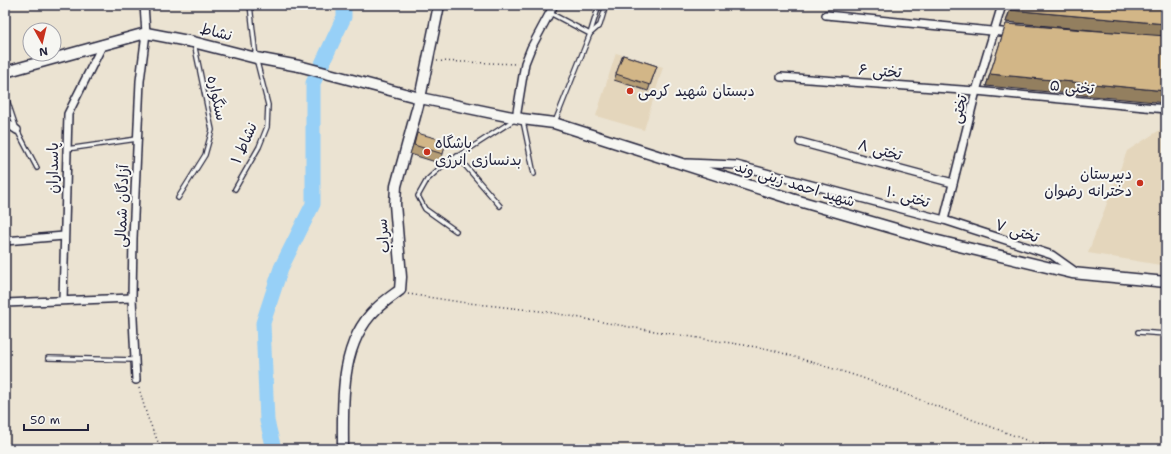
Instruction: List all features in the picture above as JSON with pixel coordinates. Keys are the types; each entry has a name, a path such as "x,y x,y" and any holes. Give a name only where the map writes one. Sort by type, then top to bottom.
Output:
{"main road":[{"name":"سراب","path":"397,292 400,290 401,277 395,204 396,186 420,98 439,5"},
{"name":"نشاط","path":"5,72 146,33 193,42 256,58 299,66 420,98"},
{"name":"شهید احمد زینی وند","path":"420,98 519,119 554,123 792,199 934,240 1079,273 1166,282"},
{"path":"343,449 343,389 349,357 361,328 375,310 397,292"}],"street":[{"name":"آزادگان شمالی","path":"136,380 132,298 140,81 146,33 144,5"},
{"path":"519,119 525,65 531,48 553,5"},
{"name":"تختی","path":"944,220 976,91 1002,5"},
{"path":"826,15 1018,33"},
{"name":"پاسداران","path":"63,300 68,114 103,44"},
{"name":"تختی ۶","path":"781,77 976,91"},
{"name":"تختی ۵","path":"976,91 1166,109"},
{"path":"5,122 17,130"},
{"name":"تختی ۸","path":"800,142 953,183"},
{"name":"تختی ۱۰","path":"677,162 736,165 944,220"},
{"name":"تختی ۷","path":"944,220 1052,255 1079,273"},
{"path":"5,241 64,236"},
{"path":"5,303 132,298"}],"lane":[{"name":"نشاط ۱","path":"235,189 259,147 267,127 268,106 256,58 250,5"},
{"path":"554,123 590,34 599,5"},
{"path":"590,34 600,25 606,5"},
{"path":"550,13 590,34"},
{"name":"سنگواره","path":"178,198 204,155 212,130 193,42"},
{"path":"5,94 17,130 37,168"},
{"path":"456,231 425,209 418,196 427,180 456,156 519,119 534,174"},
{"path":"66,149 137,139"},
{"path":"456,156 500,206"},
{"path":"1138,332 1166,334"},
{"path":"48,358 135,360"}],"path":[{"path":"427,61 525,65"},
{"path":"397,292 460,302 548,312 635,328 769,349 860,377 1031,442 1055,449"},
{"path":"136,380 147,416 161,449"}],"shaded area":[{"name":"دبستان شهید کرمی","path":"616,53 663,67 644,130 596,116"},
{"name":"دبیرستان دخترانه رضوان","path":"1166,126 1166,266 1088,253 1127,151"}],"building":[{"path":"1012,5 1166,5 1166,24 1010,10"},
{"path":"1006,24 1166,36 1166,91 990,74"},
{"path":"623,55 657,66 650,85 616,74"},
{"path":"417,133 446,141 443,154 414,145"}],"waterway":[{"path":"274,449 267,421 263,323 281,268 313,204 313,83 344,17 344,5"}],"place":[{"name":"دبستان شهید کرمی","path":"630,91"},
{"name":"باشگاه بدنسازی انرژی","path":"427,152"},
{"name":"دبیرستان دخترانه رضوان","path":"1140,183"}]}
